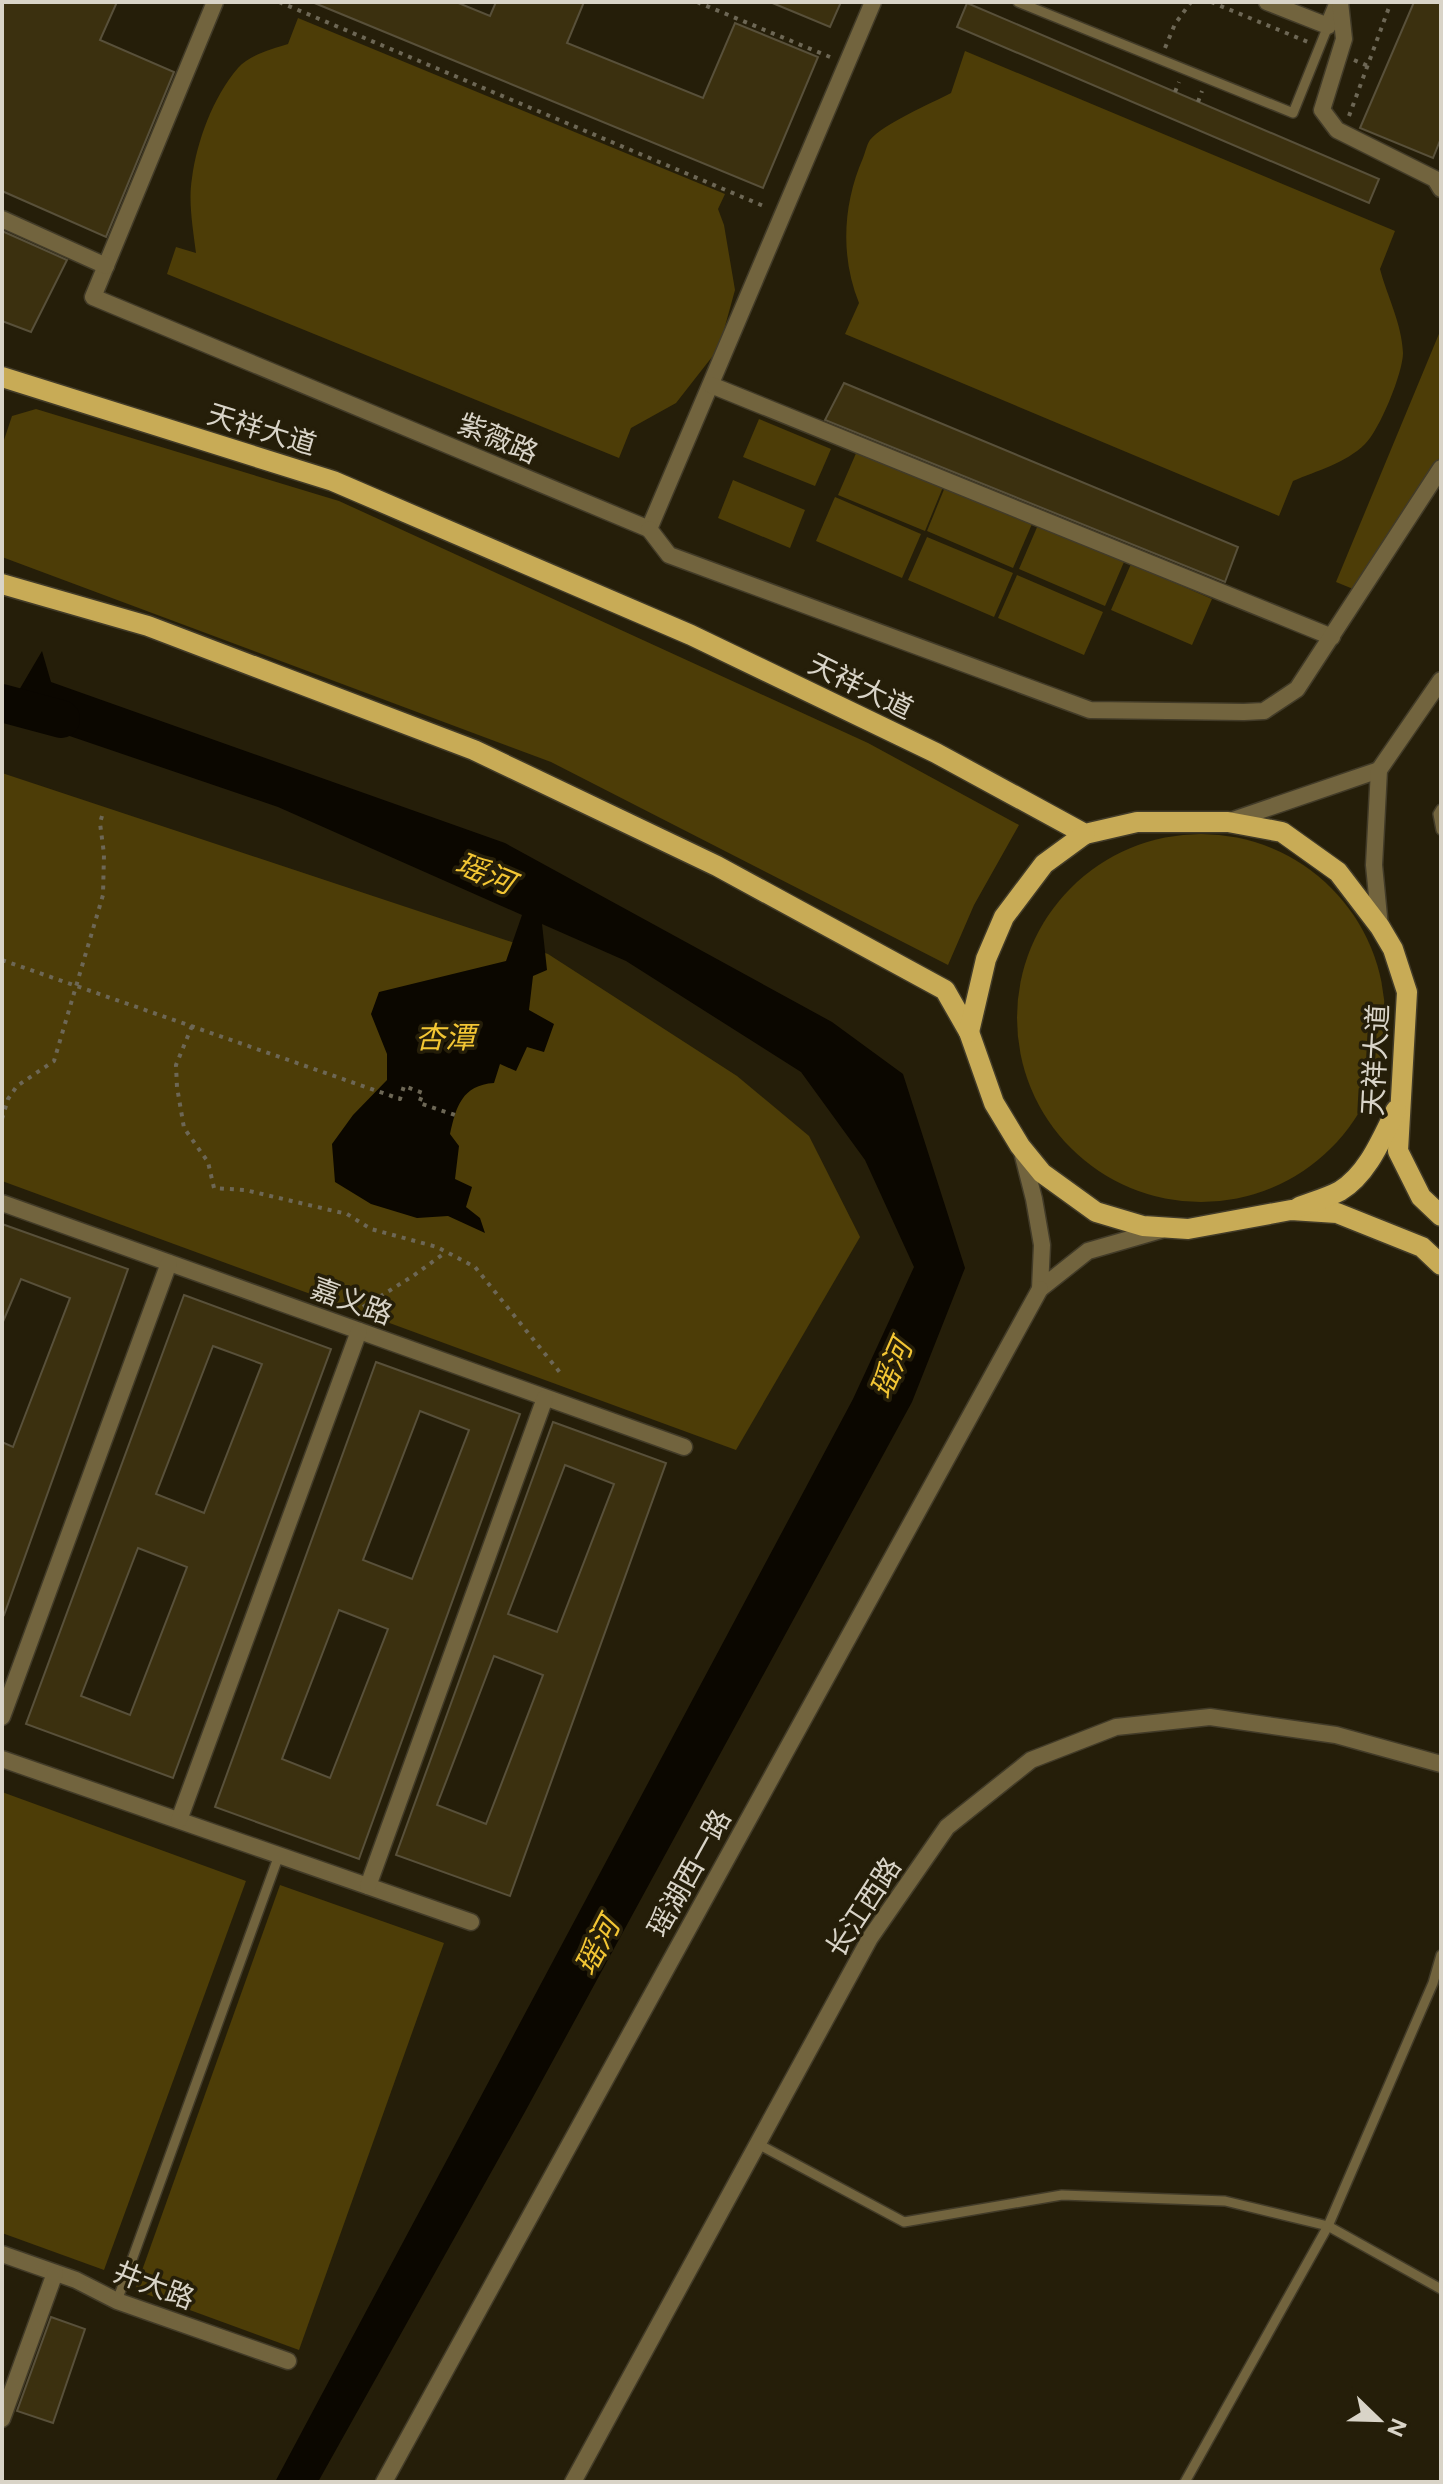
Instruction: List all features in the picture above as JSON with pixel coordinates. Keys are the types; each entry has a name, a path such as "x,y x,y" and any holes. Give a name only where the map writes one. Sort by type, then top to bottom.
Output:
{"main road":[{"name":"天祥大道","path":"2,377 333,481 691,635 936,753 1085,834 1137,822 1228,822 1282,832 1338,872 1393,949 1407,992 1398,1151 1421,1197 1441,1216"},
{"path":"2,584 148,626 474,750 717,866 945,990 969,1032 994,1103 1020,1146 1042,1173 1096,1212 1143,1226 1188,1229 1291,1210 1341,1190 1363,1170 1401,1100"},
{"path":"969,1032 986,959 1004,917 1044,864 1085,834"},
{"path":"1291,1210 1337,1213 1422,1247 1441,1265"}],"street":[{"name":"紫薇路","path":"215,2 93,297 649,529"},
{"path":"873,2 649,529 669,555 1090,710 1264,711 1297,689 1441,468"},
{"path":"1267,2 1328,26 1339,2"},
{"path":"1339,2 1344,39 1322,110 1337,130 1435,179 1441,189"},
{"path":"2,219 106,266"},
{"path":"711,385 1332,637"},
{"path":"1380,927 1374,865 1379,770 1441,680"},
{"path":"1228,822 1379,770"},
{"path":"1020,1146 1042,1245 1040,1289"},
{"name":"嘉义路","path":"2,1203 684,1447"},
{"path":"1040,1289 1088,1251 1168,1227"},
{"path":"2,1717 169,1263"},
{"name":"瑶湖西一路","path":"384,2482 1040,1289"},
{"path":"179,1820 359,1331"},
{"path":"368,1886 545,1398"},
{"name":"长江西路","path":"573,2482 870,1938 947,1827 1031,1760 1116,1727 1210,1717 1336,1735 1441,1764"},
{"path":"2,1759 471,1922"},
{"name":"井大路","path":"2,2254 55,2273 117,2301 288,2361"},
{"path":"2,2419 55,2273"}],"lane":[{"path":"1018,2 1293,113 1328,26"},
{"path":"1441,809 1438,814 1441,830"},
{"path":"117,2301 279,1855"},
{"path":"1185,2482 1328,2226 1433,1983 1441,1955"},
{"path":"758,2144 904,2222 1062,2195 1225,2201 1328,2226 1441,2289"}],"path":[{"path":"279,2 783,214"},
{"path":"697,2 847,64"},
{"path":"1160,59 1175,24 1191,2"},
{"path":"1211,2 1320,46"},
{"path":"1343,133 1391,2"},
{"path":"1339,54 1368,66"},
{"path":"2,1119 8,1099 17,1086 54,1061 103,895 102,816"},
{"path":"2,960 400,1099 404,1086 423,1093 419,1103 458,1116"},
{"path":"192,1026 176,1065 177,1087 184,1128 208,1162 214,1188 245,1190 347,1214 371,1229 446,1252 475,1267 562,1375"},
{"path":"363,1307 446,1252"}],"shaded area":[{"path":"298,18 725,194 718,209 724,225 735,290 719,348 676,403 631,428 619,458 167,274 176,247 196,253 191,215 194,164 221,92 248,59 288,44"},
{"path":"965,51 1395,231 1380,269 1397,321 1403,353 1389,401 1371,437 1357,451 1293,481 1279,516 845,334 859,303 849,267 848,212 856,176 868,144 885,127 951,93"},
{"path":"1441,329 1441,463 1358,591 1336,582"},
{"path":"36,409 339,501 868,743 1019,825 974,905 948,965 551,762 2,557 2,446 12,416"},
{"path":"759,419 831,449 815,486 743,457"},
{"path":"857,451 943,487 925,531 838,495"},
{"path":"733,480 805,510 790,548 718,518"},
{"path":"945,487 1032,524 1013,568 927,531"},
{"path":"835,497 921,534 902,578 816,541"},
{"path":"1038,525 1124,562 1105,606 1019,569"},
{"path":"927,537 1013,573 994,617 908,580"},
{"path":"1131,564 1212,599 1192,645 1111,610"},
{"path":"1017,575 1103,612 1084,655 998,618"},
{"path":"2,773 548,954 737,1076 809,1136 860,1237 736,1450 2,1181"},
{"path":"1201,834 1237,838 1271,848 1303,865 1331,888 1354,916 1371,948 1381,982 1385,1018 1381,1054 1371,1088 1354,1120 1331,1148 1303,1171 1271,1188 1237,1198 1201,1202 1165,1198 1131,1188 1099,1171 1071,1148 1048,1120 1031,1088 1021,1054 1017,1018 1021,982 1031,948 1048,916 1071,888 1099,865 1131,848 1165,838"},
{"path":"2,1792 246,1881 104,2270 2,2233"},
{"path":"280,1885 444,1943 299,2350 135,2290"}],"water":[{"name":"杏潭","path":"42,651 51,682 505,843 832,1022 903,1074 965,1268 912,1402 526,2110 318,2482 275,2482 853,1399 914,1267 865,1160 801,1072 626,961 542,924 547,970 533,976 529,1010 554,1024 544,1052 527,1047 516,1071 500,1064 494,1083 474,1088 462,1099 450,1134 459,1146 455,1179 472,1187 466,1207 480,1218 485,1233 448,1216 417,1218 371,1204 335,1182 332,1144 353,1115 387,1080 387,1054 371,1014 379,992 506,961 522,915 278,807 5,714"}],"building":[{"path":"2,2 117,2 100,40 174,72 106,237 2,191"},
{"path":"312,2 456,2 490,16 496,2 584,2 567,43 703,98 735,23 818,57 763,188"},
{"path":"770,2 841,2 830,27"},
{"path":"1414,2 1441,2 1441,138 1433,158 1360,128"},
{"path":"967,3 1379,179 1369,203 957,27"},
{"path":"2,231 67,260 31,332 2,321"},
{"path":"844,383 1238,547 1225,582 825,420"},
{"path":"2,1224 128,1269 4,1615 2,1442 13,1447 70,1298 21,1279 2,1324"},
{"path":"184,1295 331,1349 173,1778 26,1724","holes":["213,1346 262,1364 204,1513 156,1494","138,1548 187,1567 130,1715 81,1696"]},
{"path":"376,1362 520,1414 359,1859 215,1807","holes":["420,1411 469,1430 412,1579 363,1560","339,1610 388,1629 330,1778 282,1759"]},
{"path":"553,1422 666,1463 510,1896 396,1855","holes":["565,1465 614,1484 557,1632 508,1614","494,1656 543,1675 486,1824 437,1805"]},
{"path":"51,2317 85,2329 53,2423 17,2411"}],"waterway":[{"name":"瑶河","path":"2,703 61,719"}]}
